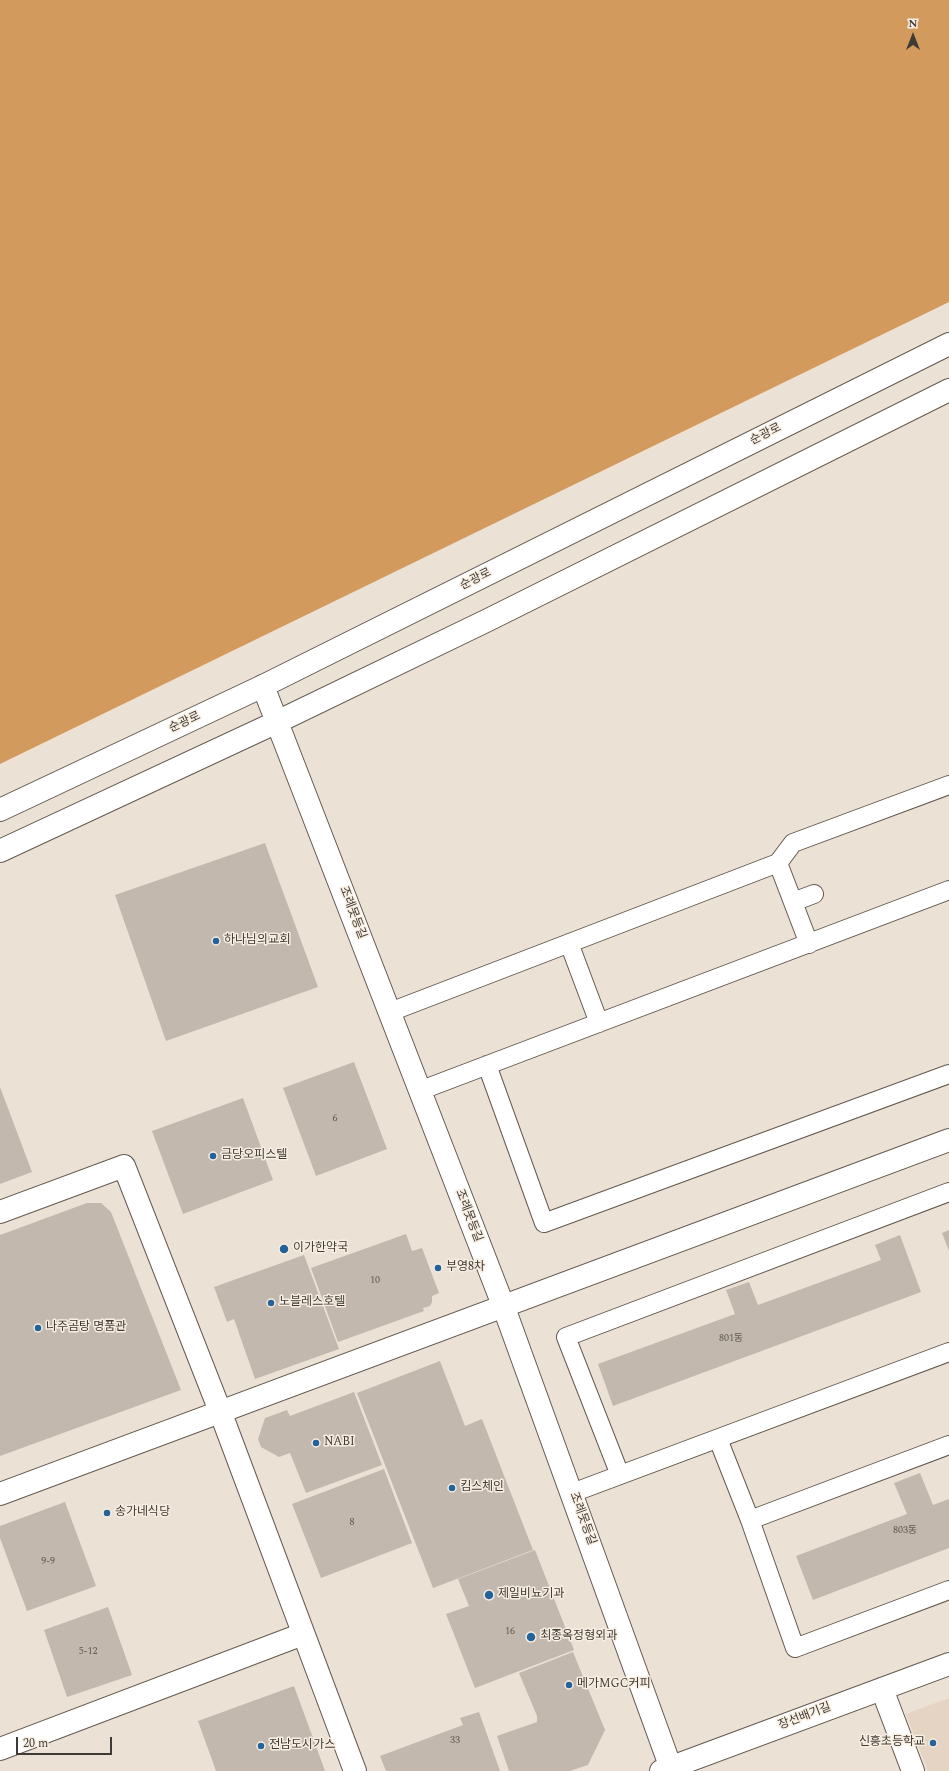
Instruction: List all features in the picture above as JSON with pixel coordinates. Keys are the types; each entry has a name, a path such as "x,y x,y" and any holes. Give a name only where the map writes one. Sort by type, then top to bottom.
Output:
{"street":[{"name":"순광로","path":"0,810 263,686 949,344"},
{"path":"0,850 277,722 495,616 949,390"},
{"name":"조례못등길","path":"263,686 503,1305 572,1493 668,1770"},
{"path":"0,1494 503,1305 949,1140"},
{"path":"0,1212 124,1166 220,1411 355,1771"},
{"path":"0,1748 303,1634"},
{"name":"장선배기길","path":"668,1770 949,1664"},
{"path":"882,1689 913,1771"}],"lane":[{"path":"390,1012 778,863 793,843 949,785"},
{"path":"778,863 809,944"},
{"path":"419,1091 949,890"},
{"path":"793,902 814,894"},
{"path":"569,943 591,981 599,1023"},
{"path":"487,1066 544,1223 949,1074"},
{"path":"620,1475 566,1337 949,1192"},
{"path":"572,1493 949,1352"},
{"path":"718,1438 750,1520 795,1648 949,1590"},
{"path":"750,1520 949,1445"}],"shaded area":[{"path":"0,0 949,0 949,302 0,764"},
{"name":"신흥초등학교","path":"949,1698 949,1771 928,1771 906,1714"}],"building":[{"name":"하나님의교회","path":"265,843 318,987 166,1041 115,895"},
{"path":"354,1062 387,1149 316,1176 283,1088"},
{"path":"0,1087 32,1172 0,1184"},
{"name":"금당오피스텔","path":"243,1098 273,1180 183,1214 152,1131"},
{"path":"87,1203 101,1203 111,1212 181,1390 0,1456 0,1235"},
{"path":"949,1230 949,1251 942,1233"},
{"path":"406,1234 412,1251 422,1248 439,1293 432,1296 430,1306 423,1308 424,1311 338,1342 311,1268"},
{"path":"900,1235 921,1292 613,1406 598,1364 735,1314 726,1290 749,1282 758,1305 881,1260 875,1245"},
{"name":"노블레스호텔","path":"304,1255 339,1349 255,1379 234,1319 227,1322 214,1287"},
{"name":"킴스체인","path":"440,1361 465,1426 482,1419 533,1550 433,1588 357,1393"},
{"name":"NABI","path":"354,1392 382,1465 306,1493 290,1453 279,1457 261,1447 258,1439 265,1418 287,1410 290,1416"},
{"path":"384,1469 412,1543 321,1578 292,1504"},
{"path":"920,1473 933,1505 949,1499 949,1548 813,1600 796,1556 907,1514 894,1483"},
{"path":"65,1502 96,1586 27,1611 0,1538 0,1526"},
{"path":"535,1550 574,1650 475,1688 446,1614 469,1606 458,1579"},
{"path":"108,1607 132,1675 67,1697 44,1630"},
{"path":"573,1652 605,1730 588,1765 570,1771 509,1771 497,1736 537,1722 537,1716 519,1673"},
{"name":"전남도시가스","path":"294,1686 325,1771 216,1771 198,1721"},
{"path":"479,1712 500,1771 386,1771 380,1756 463,1725 460,1718"}],"place":[{"name":"하나님의교회","path":"216,941"},
{"name":"금당오피스텔","path":"213,1156"},
{"name":"이가한약국","path":"284,1249"},
{"name":"부영8차","path":"438,1268"},
{"name":"노블레스호텔","path":"271,1303"},
{"name":"나주곰탕 명품관","path":"38,1328"},
{"name":"NABI","path":"316,1443"},
{"name":"킴스체인","path":"452,1488"},
{"name":"송가네식당","path":"107,1513"},
{"name":"제일비뇨기과","path":"489,1595"},
{"name":"최종옥정형외과","path":"531,1637"},
{"name":"메가MGC커피","path":"569,1685"},
{"name":"신흥초등학교","path":"933,1743"},
{"name":"전남도시가스","path":"261,1746"}]}
